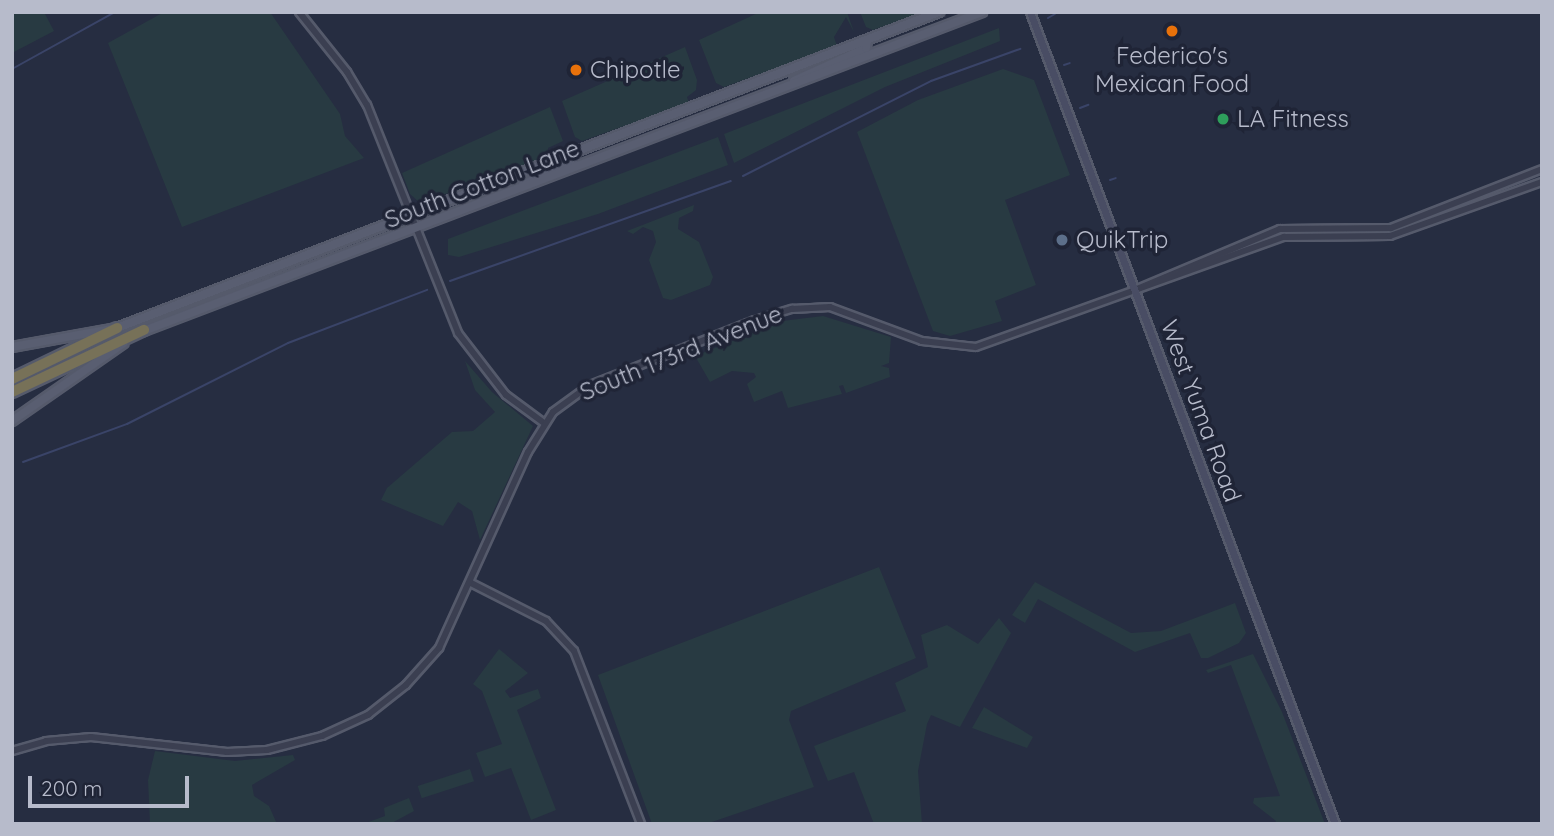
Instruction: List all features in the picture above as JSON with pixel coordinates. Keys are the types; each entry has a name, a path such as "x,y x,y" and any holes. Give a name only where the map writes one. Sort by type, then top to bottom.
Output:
{"highway":[{"path":"12,379 117,328"},
{"path":"12,392 144,330"}],"main road":[{"name":"South Cotton Lane","path":"12,347 117,328 939,12"},
{"name":"South Cotton Lane","path":"12,421 144,330 512,194 982,12"},
{"name":"West Yuma Road","path":"1030,12 1335,824"},
{"path":"782,89 866,48 867,40"},
{"path":"713,99 719,114"},
{"path":"512,194 573,160 578,151"}],"street":[{"path":"299,12 360,92 445,308 477,362 506,394 544,423"},
{"name":"South 173rd Avenue","path":"1135,290 1146,281 1280,229 1314,226 1357,231 1391,228 1542,169"},
{"name":"South 173rd Avenue","path":"12,751 46,741 91,737 227,752 291,746 368,715 423,668 449,632 544,423 562,403 590,385 792,309 839,309 922,341 976,347 1292,236 1360,239 1396,234 1542,182"},
{"path":"471,583 546,621 574,650 641,824"}],"shaded area":[{"path":"12,12 44,12 54,31 12,53"},
{"path":"164,12 270,12 340,114 345,136 364,158 182,227 108,43"},
{"path":"760,12 847,12 854,32 846,17 834,37 837,46 724,87 716,83 699,40"},
{"path":"860,12 923,12 873,30 866,27"},
{"path":"999,28 1000,41 885,87 734,163 724,134"},
{"path":"685,47 697,80 696,90 687,97 689,103 582,141 575,137 562,101"},
{"path":"1003,69 1034,80 1070,175 1005,200 1036,285 995,301 1002,321 950,336 933,331 857,132 918,100"},
{"path":"550,107 563,141 548,148 548,157 420,203 410,194 402,173"},
{"path":"718,137 728,165 598,214 459,257 448,255 448,239"},
{"path":"694,205 693,211 679,218 678,229 699,242 713,277 710,285 671,300 663,298 649,260 656,242 653,231 643,227 633,234 627,231"},
{"path":"823,316 891,337 889,363 881,366 889,368 890,377 846,393 843,385 839,386 842,394 788,408 782,391 754,402 747,384 756,377 754,373 732,371 710,382 695,356 782,321"},
{"path":"465,361 492,392 533,426 480,540 472,511 458,502 443,526 381,500 387,488 452,432 473,431 495,412 475,390"},
{"path":"879,567 916,658 791,711 789,720 814,787 706,824 652,824 598,675"},
{"path":"1035,582 1131,633 1161,631 1235,603 1246,633 1239,643 1208,658 1201,658 1190,633 1135,652 1038,599 1025,623 1012,615"},
{"path":"999,618 1011,633 960,727 931,715 927,724 918,771 922,824 874,824 854,772 828,781 814,746 906,711 895,683 928,667 921,635 947,625 978,644"},
{"path":"499,649 528,673 505,691 510,698 538,689 541,698 517,710 556,810 531,820 511,768 485,777 476,753 502,744 482,691 473,684"},
{"path":"1253,654 1282,712 1325,824 1274,824 1276,821 1253,803 1254,798 1280,796 1231,665 1208,673 1206,670"},
{"path":"984,707 1033,737 1027,748 972,728"},
{"path":"155,751 235,761 293,755 295,760 252,785 254,796 269,806 277,824 150,824 148,780"},
{"path":"470,769 474,781 422,798 418,786"},
{"path":"409,798 414,811 390,824 363,824 385,816 384,808"}],"waterway":[{"path":"12,69 115,12"},
{"path":"1048,18 1055,14"},
{"path":"743,176 931,81 1020,49"},
{"path":"1064,65 1070,63"},
{"path":"1080,108 1088,105"},
{"path":"1110,180 1116,178"},
{"path":"450,281 731,181"},
{"path":"23,462 127,424 288,343 427,290"}],"place":[{"name":"Federico's Mexican Food","path":"1172,31"},
{"name":"Chipotle","path":"576,70"},
{"name":"LA Fitness","path":"1223,119"},
{"name":"QuikTrip","path":"1062,240"}]}
